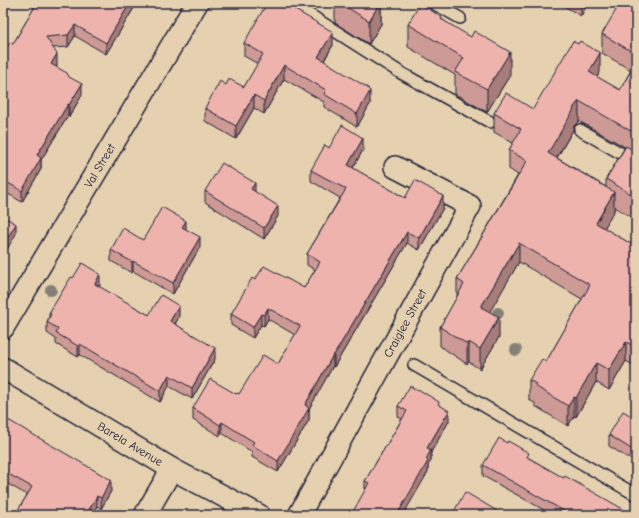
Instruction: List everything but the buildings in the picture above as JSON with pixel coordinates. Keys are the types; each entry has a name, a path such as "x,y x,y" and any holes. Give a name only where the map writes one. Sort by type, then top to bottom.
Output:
{"street":[{"name":"Val Street","path":"3,328 197,3"},
{"name":"Craiglee Street","path":"299,515 470,206 395,167"},
{"name":"Barela Avenue","path":"3,368 172,469 259,515"},
{"path":"145,515 172,469"}],"lane":[{"path":"291,3 401,73 490,122"},
{"path":"433,3 460,18"},
{"path":"580,130 636,162"},
{"path":"414,365 636,495"}]}
